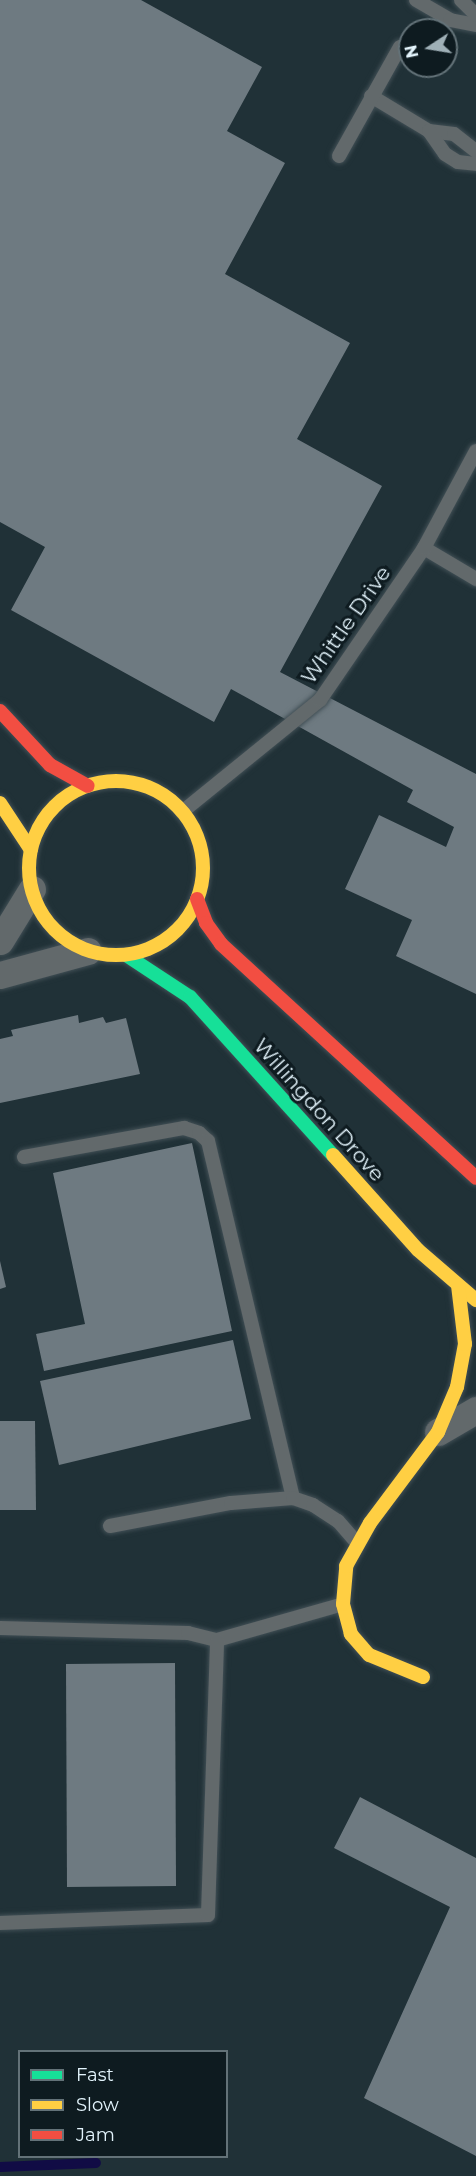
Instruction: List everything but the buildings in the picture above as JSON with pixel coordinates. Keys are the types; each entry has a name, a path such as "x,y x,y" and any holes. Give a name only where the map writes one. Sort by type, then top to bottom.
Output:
{"street":[{"path":"0,711 50,765 87,786"},
{"path":"0,975 88,951 126,955 149,949 169,937 186,920 197,899 203,877 202,854 195,831 182,812 162,794 139,784 113,781 87,786 51,810 31,850 32,889 43,915 63,937 88,951"},
{"path":"0,803 31,850"},
{"path":"0,941 32,889"},
{"path":"197,899 206,923 221,944 476,1178"},
{"name":"Willingdon Drove","path":"126,955 190,997 418,1250 476,1300"},
{"path":"423,1677 369,1656 351,1634 343,1604 346,1566 358,1544 438,1432 457,1387 465,1344 458,1285"},
{"path":"438,1432 476,1410"}],"lane":[{"path":"416,0 450,20 476,25"},
{"path":"461,0 476,15"},
{"path":"339,156 398,51"},
{"path":"372,96 429,131 445,154 458,162 476,164"},
{"path":"429,131 454,134 476,151"},
{"name":"Whittle Drive","path":"182,812 320,700 424,548 476,451"},
{"path":"424,548 476,579"},
{"path":"24,1157 184,1128 199,1132 208,1141 293,1498"},
{"path":"110,1526 231,1503 293,1498 313,1505 338,1521 358,1544"},
{"path":"0,1628 188,1633 217,1640 343,1604"},
{"path":"0,1923 208,1915 217,1640"}],"waterway":[{"path":"0,2167 96,2163"}],"traffic: fast":[{"path":"126,955 190,997 333,1155"}],"traffic: slow":[{"path":"116,781 149,788 164,796 177,807 188,820 196,835 203,868 196,901 188,916 177,929 164,940 149,948 116,955 83,948 68,940 55,929 44,916 36,901 29,868 36,835 44,820 55,807 68,796 83,788 116,781"},
{"path":"0,803 31,850"},
{"path":"333,1155 418,1250 476,1300"},
{"path":"423,1677 369,1655 351,1634 343,1604 346,1566 370,1523 438,1432 457,1387 465,1344 458,1285"}],"traffic: jam":[{"path":"0,711 50,765 88,786"},
{"path":"197,899 206,923 221,944 476,1178"}]}
